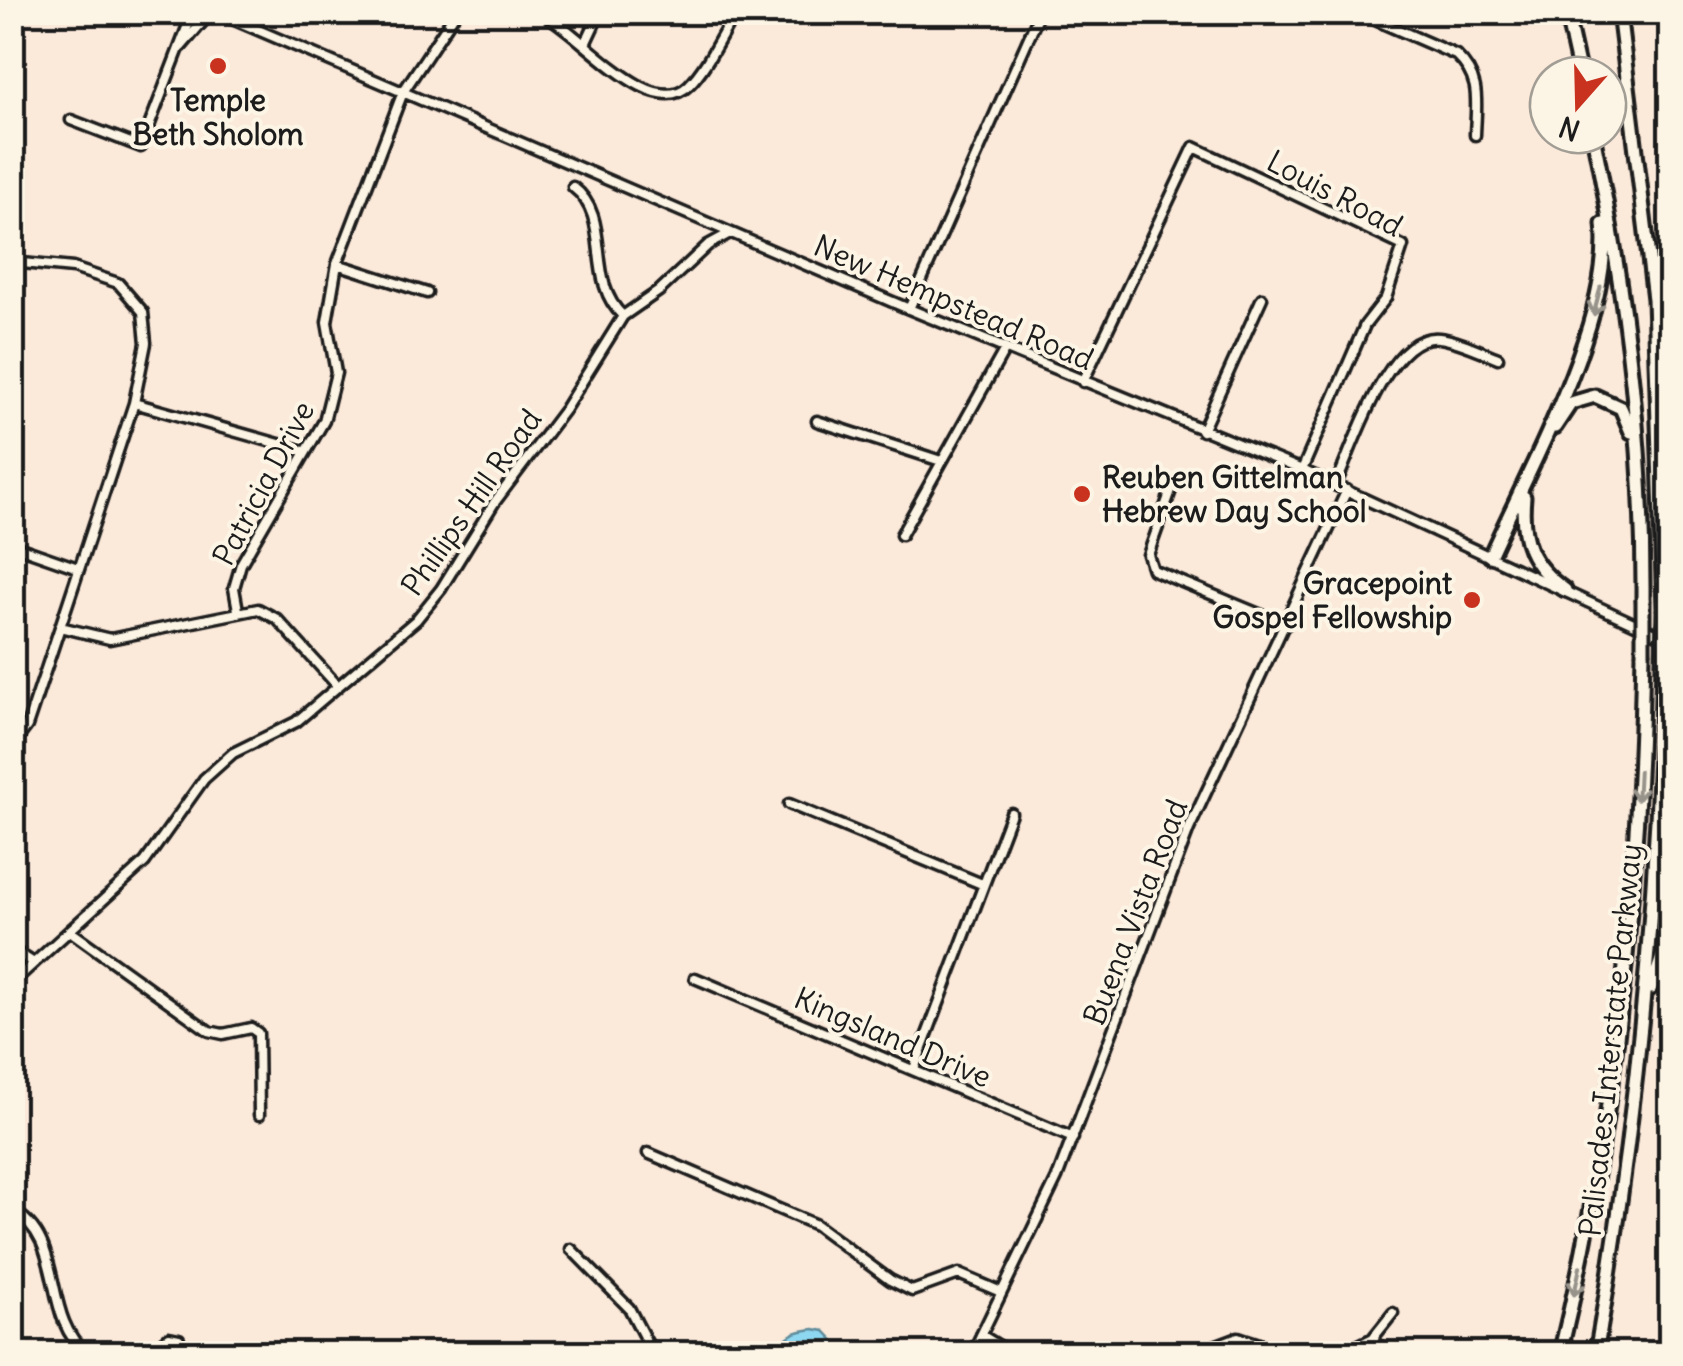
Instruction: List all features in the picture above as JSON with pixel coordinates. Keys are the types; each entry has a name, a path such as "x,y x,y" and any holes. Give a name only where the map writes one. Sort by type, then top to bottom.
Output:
{"highway":[{"path":"1566,12 1576,55"},
{"name":"Palisades Interstate Parkway","path":"1596,1354 1635,1086 1654,873 1664,609 1654,300 1619,12"},
{"path":"1493,557 1581,350 1599,297 1605,242 1595,155"},
{"name":"Palisades Interstate Parkway","path":"1560,1354 1596,1186 1621,1016 1636,845 1643,653 1642,530 1626,330 1596,155"},
{"path":"1493,557 1563,410 1580,398 1601,396 1618,405 1628,419 1642,530"},
{"path":"1524,496 1523,526 1529,554 1542,572 1566,590"},
{"path":"1662,686 1664,812 1670,832"},
{"path":"1635,1086 1653,978 1670,935"}],"street":[{"path":"71,120 141,147 193,12"},
{"name":"Patricia Drive","path":"238,610 234,588 241,564 324,420 334,393 327,298 337,264 403,92 456,12"},
{"path":"540,12 586,42 628,80 650,93 670,94 688,86 736,12"},
{"path":"586,42 600,12"},
{"path":"909,309 1040,12"},
{"path":"1357,12 1456,55 1467,66 1478,92 1475,135"},
{"path":"178,50 218,13"},
{"name":"New Hempstead Road","path":"218,13 909,309 1336,484 1670,640"},
{"name":"Louis Road","path":"1084,382 1194,147 1403,246 1386,298 1366,325 1302,470"},
{"path":"573,187 585,197 593,216 602,288 622,316"},
{"name":"Phillips Hill Road","path":"12,983 145,862 204,779 232,754 296,722 336,684 416,620 442,589 494,503 564,409 622,316 659,291 708,245 730,233"},
{"path":"12,262 74,268 118,284 142,312 146,343 134,402 27,726 12,746"},
{"path":"337,264 427,293"},
{"path":"1202,431 1262,298"},
{"path":"1336,484 1397,357 1424,338 1439,338 1498,358"},
{"path":"900,535 1005,349"},
{"path":"134,402 304,451"},
{"path":"817,421 940,461"},
{"path":"1174,482 1148,556 1153,570 1286,624"},
{"name":"Buena Vista Road","path":"972,1354 1073,1138 1189,829 1347,490"},
{"path":"12,545 78,568"},
{"path":"60,626 110,639 258,609 277,618 336,684"},
{"path":"789,804 982,884"},
{"path":"914,1069 1012,813"},
{"path":"70,931 209,1031 223,1034 250,1028 258,1033 259,1114"},
{"path":"12,949 34,963"},
{"name":"Kingsland Drive","path":"694,978 1073,1138"},
{"path":"648,1153 816,1224 890,1280 912,1291 959,1274 970,1275 1001,1292"},
{"path":"12,1210 27,1218 41,1235 62,1323 87,1354"},
{"path":"571,1249 629,1308 653,1354"},
{"path":"1341,1354 1373,1338 1393,1313"},
{"path":"981,1335 1012,1354"},
{"path":"148,1354 169,1336 179,1339 180,1354"},
{"path":"1193,1354 1238,1338 1290,1354"},
{"path":"1373,1338 1384,1354"}],"water":[{"path":"814,1329 825,1331 846,1353 776,1353 791,1335"}],"place":[{"name":"Temple Beth Sholom","path":"218,66"},
{"name":"Reuben Gittelman Hebrew Day School","path":"1082,494"},
{"name":"Gracepoint Gospel Fellowship","path":"1472,600"}]}
